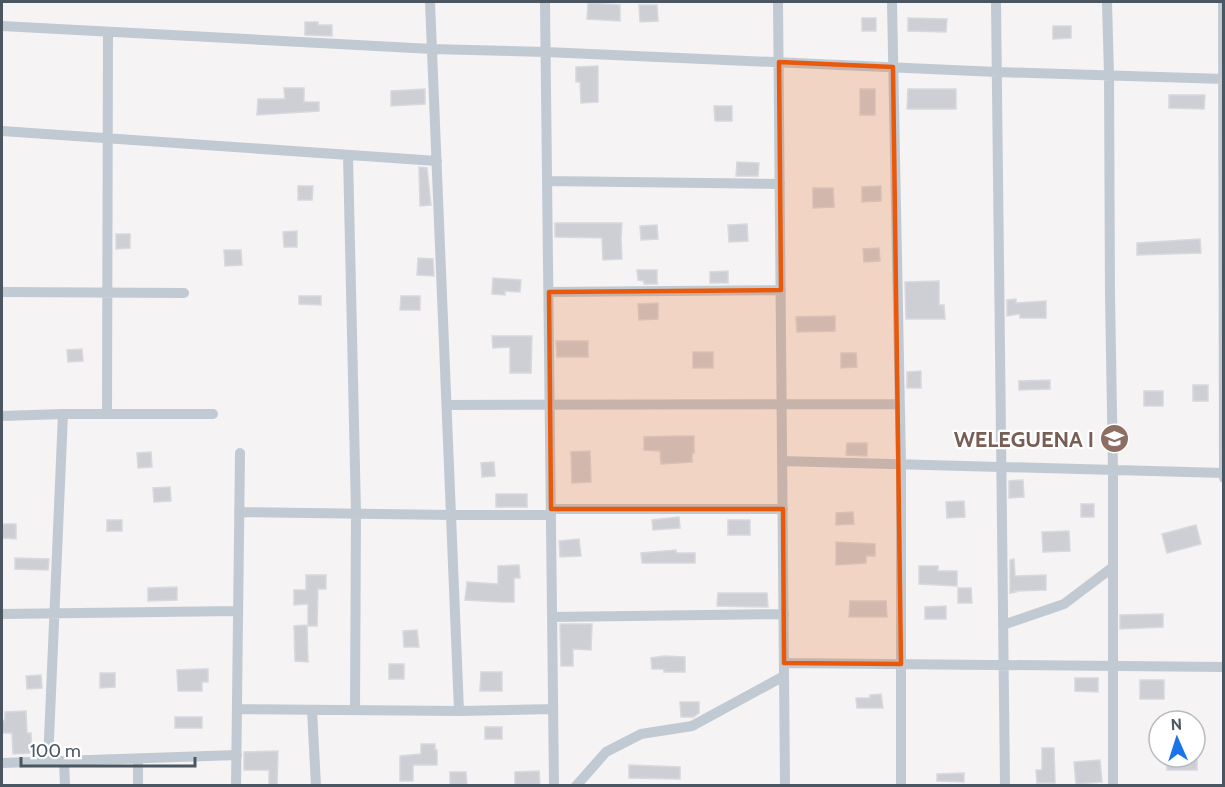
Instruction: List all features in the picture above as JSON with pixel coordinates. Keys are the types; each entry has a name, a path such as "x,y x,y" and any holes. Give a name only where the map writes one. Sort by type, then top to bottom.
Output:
{"street":[{"path":"430,2 459,711"},
{"path":"545,2 554,786"},
{"path":"778,2 785,786"},
{"path":"892,2 901,464 901,786"},
{"path":"996,2 1005,786"},
{"path":"1107,2 1113,470 1113,786"},
{"path":"1223,2 1224,478"},
{"path":"2,26 432,49 1223,79"},
{"path":"106,414 108,32"},
{"path":"2,131 437,161"},
{"path":"348,155 356,513 355,710"},
{"path":"548,181 780,184"},
{"path":"549,292 781,291"},
{"path":"2,292 184,293"},
{"path":"447,405 900,404"},
{"path":"48,762 63,414"},
{"path":"2,416 213,414"},
{"path":"236,786 240,453"},
{"path":"782,461 1224,473"},
{"path":"239,512 451,515 783,509"},
{"path":"1003,625 1064,604 1113,567"},
{"path":"2,614 238,611"},
{"path":"552,617 784,614"},
{"path":"784,663 1224,667"},
{"path":"576,786 606,752 641,734 692,726 784,676"},
{"path":"237,709 459,711 553,709"},
{"path":"312,710 316,786"},
{"path":"2,763 237,755"},
{"path":"138,759 138,786"},
{"path":"64,761 65,786"}],"highlighted area":[{"path":"779,62 893,67 901,664 784,663 783,509 551,509 549,292 781,290"}],"building":[{"path":"588,3 620,5 620,21 587,19"},
{"path":"639,5 657,5 658,21 640,22"},
{"path":"862,18 876,18 876,31 862,31"},
{"path":"908,18 947,19 946,32 908,31"},
{"path":"305,22 332,25 332,36 305,35"},
{"path":"1053,26 1071,26 1071,38 1053,39"},
{"path":"598,66 598,102 581,103 580,82 576,82 576,67"},
{"path":"284,88 304,88 304,102 319,102 319,111 257,115 258,99 285,99"},
{"path":"425,89 425,104 391,106 391,91"},
{"path":"860,89 875,89 875,115 860,115"},
{"path":"908,89 956,89 956,109 907,109"},
{"path":"1169,95 1205,95 1204,109 1169,108"},
{"path":"714,106 732,106 732,121 715,121"},
{"path":"737,162 759,163 758,176 736,176"},
{"path":"419,167 427,168 431,205 420,206"},
{"path":"298,186 313,186 312,200 298,200"},
{"path":"881,186 881,201 862,202 862,187"},
{"path":"813,188 833,188 834,207 813,208"},
{"path":"555,223 622,223 622,259 603,260 602,238 555,237"},
{"path":"747,224 748,241 729,242 728,225"},
{"path":"657,225 658,239 641,240 640,226"},
{"path":"297,231 297,247 284,247 283,232"},
{"path":"116,234 130,234 130,248 116,249"},
{"path":"1200,239 1201,253 1137,255 1137,243"},
{"path":"879,248 880,261 864,262 863,249"},
{"path":"224,250 241,250 242,265 225,266"},
{"path":"418,258 433,259 434,276 417,275"},
{"path":"637,270 657,270 657,284 644,284 644,281 638,280"},
{"path":"728,271 728,283 710,283 710,272"},
{"path":"493,278 521,280 520,292 505,291 505,295 492,294"},
{"path":"939,281 939,305 944,305 945,319 906,319 905,282"},
{"path":"299,296 321,296 321,305 299,304"},
{"path":"401,296 420,296 420,310 400,310"},
{"path":"1016,299 1016,303 1046,301 1046,318 1020,318 1020,314 1007,316 1007,300"},
{"path":"658,303 658,319 639,320 638,304"},
{"path":"835,316 835,331 797,332 796,317"},
{"path":"492,336 532,336 531,373 510,373 510,347 493,348"},
{"path":"556,341 588,341 588,357 557,357"},
{"path":"82,349 83,361 68,362 67,350"},
{"path":"693,352 713,352 713,368 693,368"},
{"path":"841,353 856,353 857,367 841,368"},
{"path":"921,371 921,388 907,388 907,372"},
{"path":"1050,380 1050,389 1019,390 1019,381"},
{"path":"1193,385 1208,385 1208,401 1193,401"},
{"path":"1144,391 1163,391 1163,406 1144,406"},
{"path":"694,436 692,462 661,464 660,451 644,450 644,437"},
{"path":"847,443 867,443 867,456 846,455"},
{"path":"590,451 591,482 572,483 571,452"},
{"path":"151,452 152,467 138,468 137,453"},
{"path":"494,462 495,476 482,477 481,463"},
{"path":"1023,480 1024,497 1009,498 1009,481"},
{"path":"170,487 171,501 154,502 153,488"},
{"path":"496,494 527,494 527,507 496,507"},
{"path":"964,501 965,517 947,518 946,502"},
{"path":"1081,504 1094,504 1094,517 1081,517"},
{"path":"853,512 854,524 836,525 836,513"},
{"path":"679,517 680,528 653,530 652,520"},
{"path":"107,520 122,520 122,531 107,531"},
{"path":"728,520 750,520 750,535 728,535"},
{"path":"2,524 16,524 16,539 2,538"},
{"path":"1196,525 1201,544 1167,553 1162,534"},
{"path":"1069,531 1070,551 1043,552 1042,532"},
{"path":"579,539 581,556 560,557 559,541"},
{"path":"836,542 875,544 875,556 866,556 866,563 836,565"},
{"path":"676,550 676,553 695,553 695,563 642,563 641,553"},
{"path":"15,558 49,559 48,570 15,569"},
{"path":"1014,559 1015,576 1046,575 1046,590 1010,593 1010,560"},
{"path":"519,565 520,578 514,578 514,602 465,600 467,582 498,584 498,566"},
{"path":"919,566 938,566 938,571 957,571 957,586 919,584"},
{"path":"306,575 326,575 326,589 318,589 317,626 308,626 308,604 294,605 294,590 306,590"},
{"path":"177,587 177,600 148,601 148,588"},
{"path":"958,588 971,588 972,603 958,603"},
{"path":"718,593 767,593 768,607 717,606"},
{"path":"850,601 886,601 887,617 849,617"},
{"path":"946,606 946,619 925,619 925,607"},
{"path":"1163,614 1163,627 1120,629 1120,615"},
{"path":"560,624 592,624 591,650 573,649 573,666 561,666"},
{"path":"307,625 308,662 295,661 294,626"},
{"path":"417,630 419,647 404,647 403,631"},
{"path":"685,657 685,672 664,672 664,669 652,669 651,658"},
{"path":"389,664 404,664 404,679 389,679"},
{"path":"208,669 208,682 202,682 202,691 178,691 177,670"},
{"path":"481,672 502,672 502,691 480,691"},
{"path":"100,673 115,673 115,687 100,688"},
{"path":"41,675 42,688 27,689 26,676"},
{"path":"1075,678 1098,678 1098,692 1075,691"},
{"path":"1140,680 1164,680 1164,699 1140,699"},
{"path":"881,694 883,708 857,708 856,698 870,698 870,695"},
{"path":"680,702 699,702 699,713 693,717 681,717"},
{"path":"26,711 27,733 31,733 32,753 13,754 12,733 2,733 2,720 5,720 5,712"},
{"path":"175,717 202,717 202,728 175,728"},
{"path":"485,727 502,727 502,739 485,739"},
{"path":"421,744 435,744 437,765 413,765 413,781 400,781 400,756 421,754"},
{"path":"1042,748 1054,748 1055,783 1037,783 1036,770 1042,770"},
{"path":"278,751 277,786 269,786 269,770 244,770 244,752"},
{"path":"1100,760 1102,782 1076,784 1074,762"},
{"path":"629,765 680,767 680,779 629,778"},
{"path":"1167,769 1197,769 1197,770"},
{"path":"539,771 540,786 515,786 515,772"},
{"path":"450,772 466,772 467,786 450,786"},
{"path":"964,773 964,782 937,781 937,774"}],"place":[{"name":"WELEGUENA I","path":"1115,439"}]}
